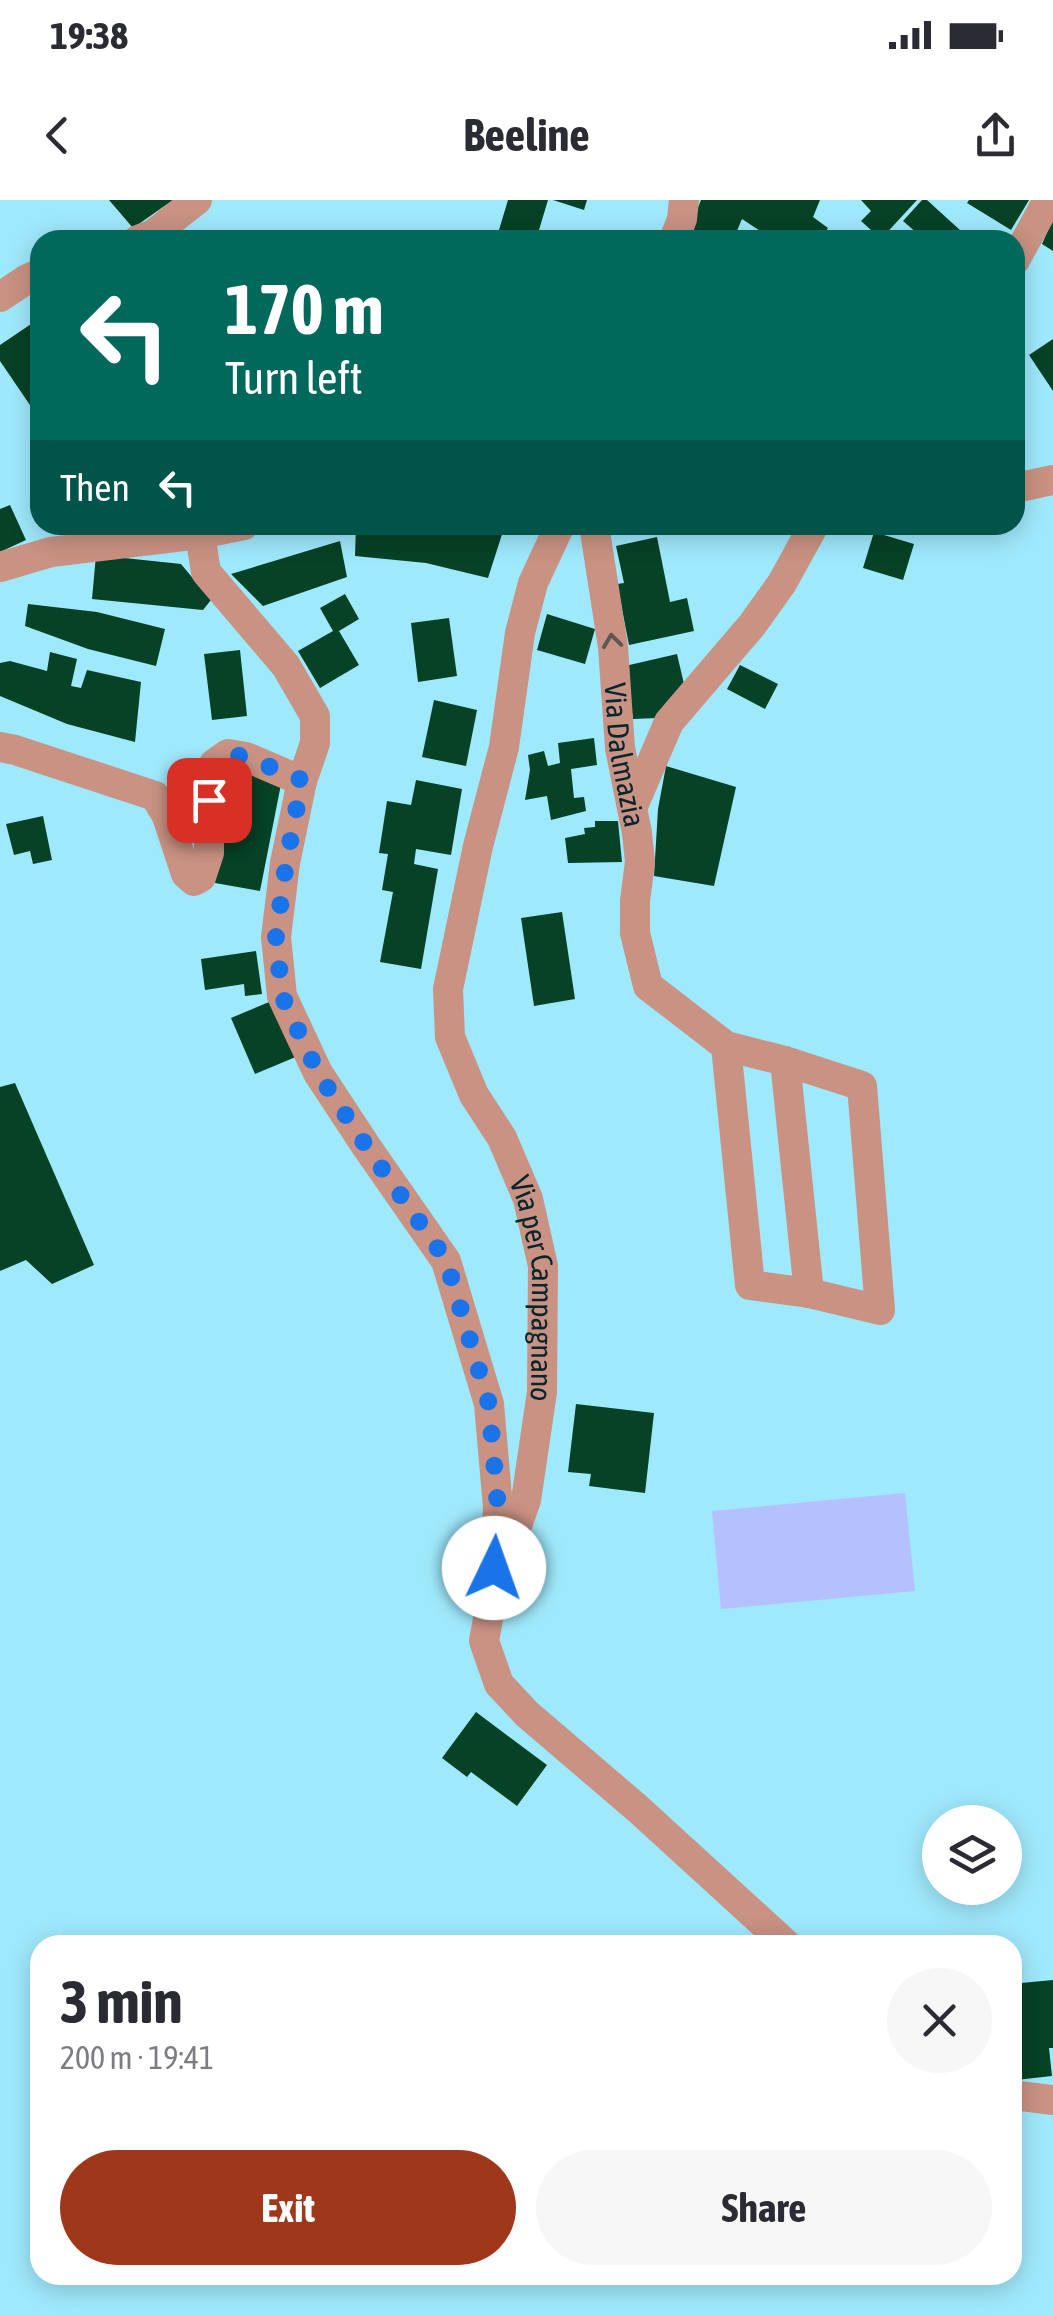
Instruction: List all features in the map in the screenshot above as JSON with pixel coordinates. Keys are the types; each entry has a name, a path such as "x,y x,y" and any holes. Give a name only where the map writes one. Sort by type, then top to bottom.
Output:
{"street":[{"path":"158,230 197,200"},
{"path":"678,230 684,200"},
{"path":"1025,242 1048,200"},
{"path":"0,297 30,278"},
{"path":"1025,486 1053,480"},
{"path":"0,567 51,552 192,535"},
{"path":"200,535 206,572 286,666 316,716 314,743 302,780 286,864 276,937 282,996 318,1073 446,1260 489,1404 498,1508 492,1597"},
{"name":"Via per Campagnano","path":"555,535 533,583 520,634 504,747 448,988 450,1037 474,1095 502,1138 528,1199 542,1266 542,1392 526,1500 492,1597 484,1641 498,1684 527,1714 638,1808 776,1935"},
{"name":"Via Dalmazia","path":"596,535 613,647 620,748 640,862 635,933 648,986 726,1046"},
{"path":"633,806 669,722 752,624 782,583 808,535"},
{"path":"0,748 156,796 167,816 186,874 194,882 202,878 209,852 214,764 228,754 246,757 302,780"},
{"path":"726,1046 785,1061 862,1086 880,1310 750,1285 726,1046"},
{"path":"785,1061 809,1294"},
{"path":"1022,2095 1053,2100"}],"shaded area":[{"path":"905,1493 915,1591 721,1609 712,1511"}],"building":[{"path":"109,200 173,200 133,228"},
{"path":"508,200 548,200 539,230 499,230"},
{"path":"553,200 587,200 584,210"},
{"path":"701,200 820,200 813,217 828,228 759,230 742,219 737,230 689,230"},
{"path":"861,200 917,200 889,230 871,230 861,221 871,211"},
{"path":"922,200 927,200 960,230 913,230 903,221"},
{"path":"1029,200 1011,230 967,203"},
{"path":"1053,219 1053,251 1042,244"},
{"path":"30,325 30,405 0,361 0,345"},
{"path":"1053,339 1053,391 1029,355"},
{"path":"10,505 26,540 0,552 0,509"},
{"path":"356,535 502,535 488,578 426,563 355,556"},
{"path":"873,535 914,544 903,580 863,568"},
{"path":"657,537 670,602 687,598 694,631 629,645 617,584 624,583 616,546"},
{"path":"340,541 347,577 263,606 231,574"},
{"path":"96,555 181,564 211,600 203,610 92,599"},
{"path":"345,594 359,619 339,631 359,665 320,688 298,651 333,631 320,608"},
{"path":"28,604 97,612 165,629 156,666 88,649 25,626"},
{"path":"547,614 595,629 585,664 537,650"},
{"path":"449,618 457,676 418,682 411,623"},
{"path":"240,650 247,716 212,720 204,654"},
{"path":"50,652 77,659 71,686 81,688 87,670 141,682 135,742 67,724 0,696 0,663 10,661 47,671"},
{"path":"677,654 684,684 658,718 633,719 625,666"},
{"path":"740,665 778,684 765,709 727,689"},
{"path":"434,700 477,710 466,766 422,757"},
{"path":"594,738 597,765 571,769 574,798 584,797 586,811 551,820 547,796 525,800 528,755 544,751 548,766 560,763 558,743"},
{"path":"224,763 283,774 260,891 215,883"},
{"path":"666,766 736,787 714,886 654,876 658,809"},
{"path":"416,780 462,789 451,855 416,849 414,864 438,869 421,969 380,962 393,892 382,890 388,854 379,853 387,801 411,805"},
{"path":"43,816 52,860 33,864 30,851 14,855 6,824"},
{"path":"595,821 618,821 622,862 568,863 565,838 585,834 584,828 595,827"},
{"path":"562,912 575,999 534,1006 521,918"},
{"path":"256,951 262,994 245,996 244,984 205,990 201,959"},
{"path":"274,1000 298,1056 255,1074 231,1018"},
{"path":"15,1083 94,1265 52,1284 26,1260 0,1271 0,1087"},
{"path":"576,1404 654,1413 645,1493 589,1486 591,1474 568,1472"},
{"path":"476,1712 547,1765 517,1806 471,1772 467,1777 442,1758"},
{"path":"1053,1980 1053,2048 1049,2048 1052,2076 1022,2079 1022,1983"}],"route":[{"path":"209,800 214,764 228,754 246,757 302,780 276,937 282,996 318,1073 446,1260 489,1404 498,1508 494,1568"}]}
